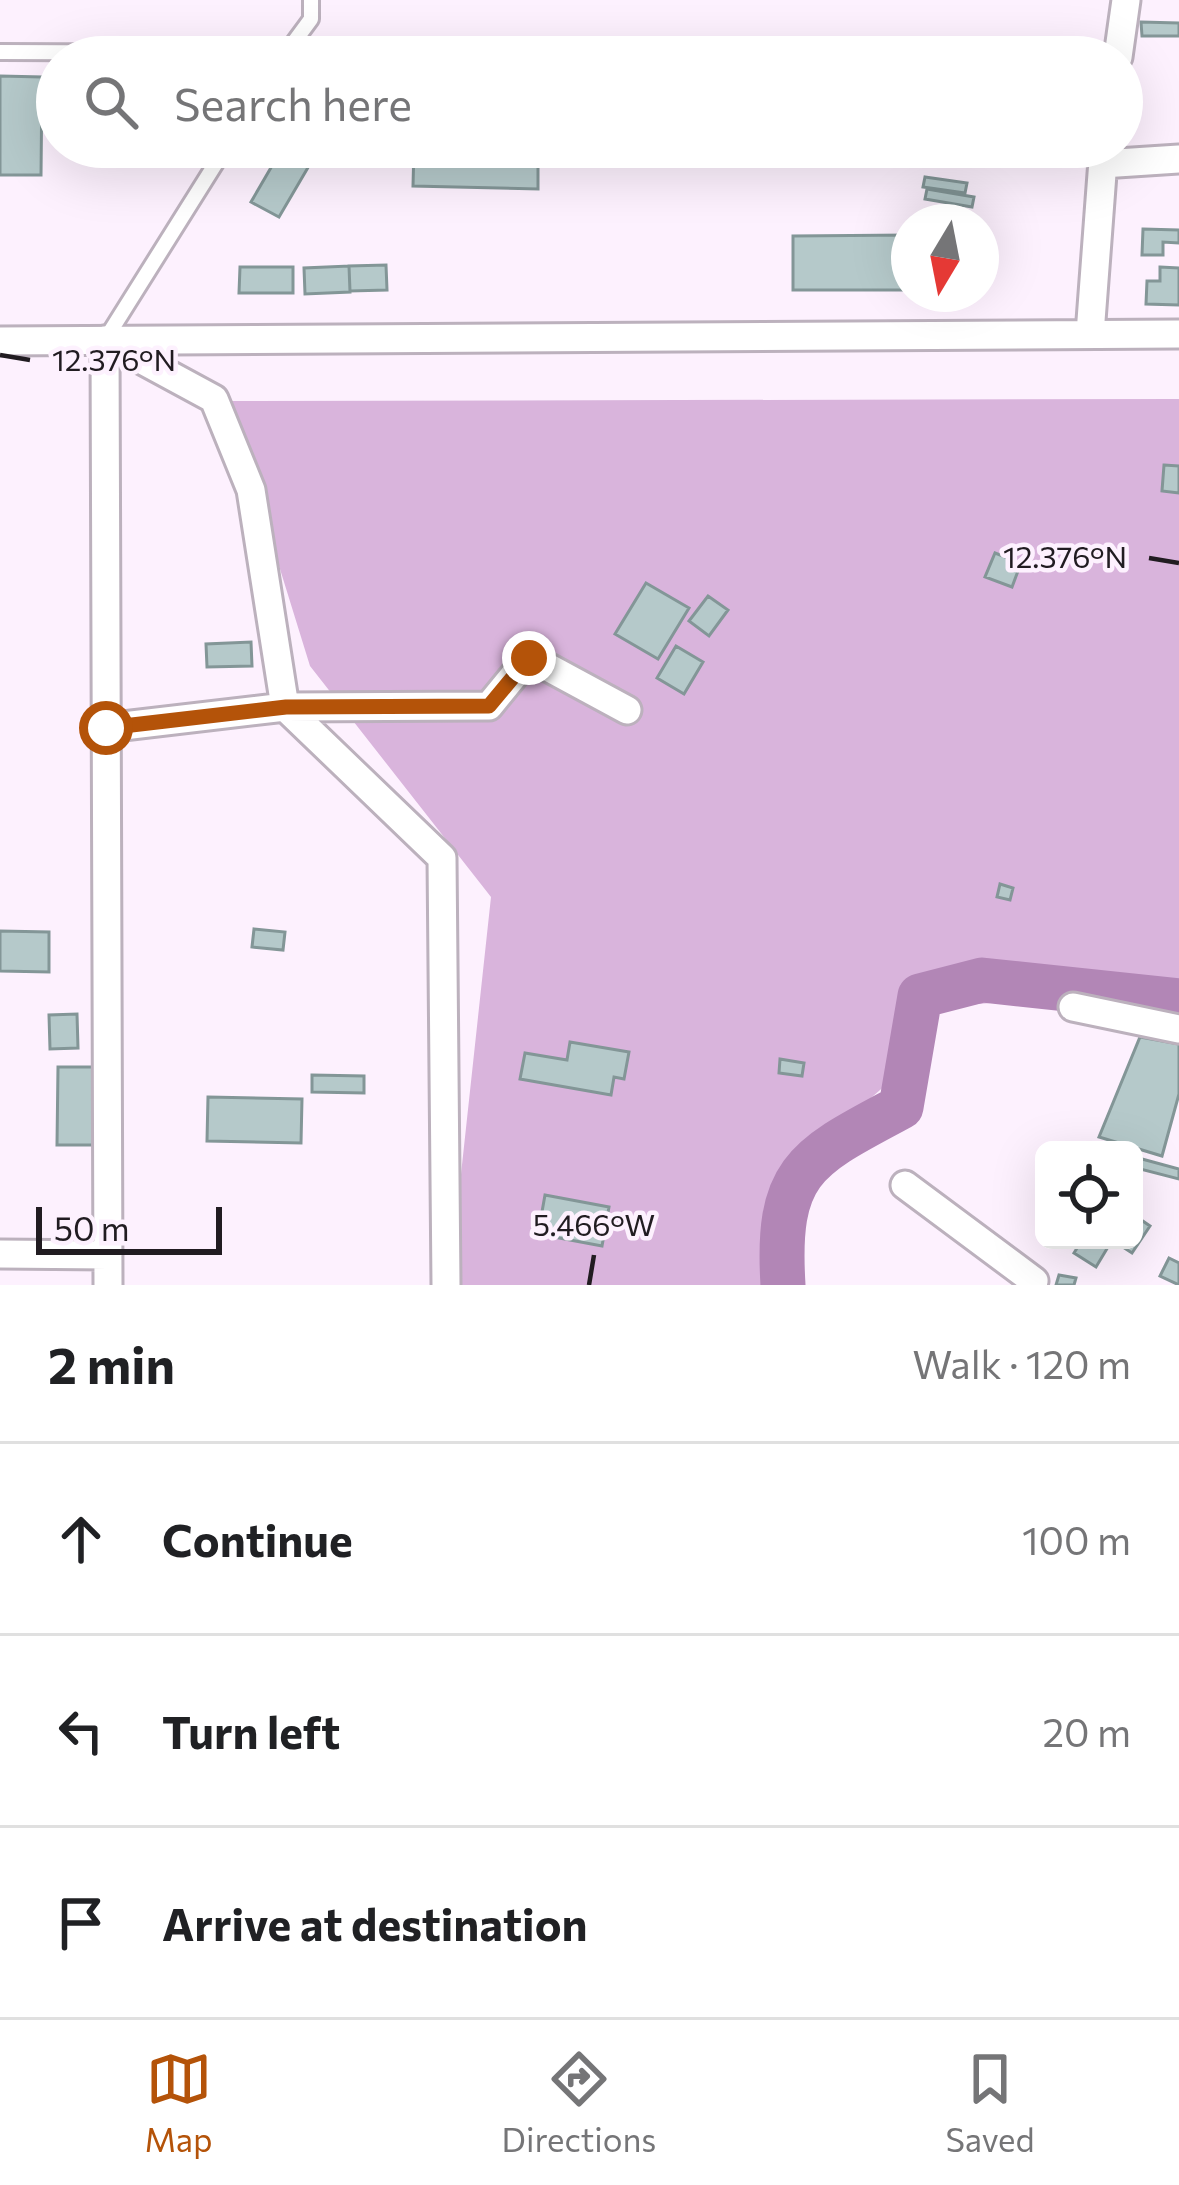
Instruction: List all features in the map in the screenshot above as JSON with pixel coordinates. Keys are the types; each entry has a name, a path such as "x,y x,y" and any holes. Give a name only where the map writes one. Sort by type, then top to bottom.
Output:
{"street":[{"path":"1121,36 1126,0"},
{"path":"1143,157 1179,159"},
{"path":"1090,334 1102,168"},
{"path":"0,340 1179,334"},
{"path":"105,340 214,400 251,490 286,707 442,858 446,1285"},
{"path":"105,340 108,1285"},
{"path":"106,728 286,707 489,706 529,658 627,710"},
{"path":"1073,1007 1179,1029"},
{"path":"905,1186 1034,1281 1033,1285"},
{"path":"0,1254 108,1255"}],"lane":[{"path":"298,36 311,19 311,0"},
{"path":"0,52 36,52"},
{"path":"105,340 213,168"}],"shaded area":[{"path":"1179,399 1179,988 941,1007 896,1076 783,1175 766,1285 449,1285 491,897 310,666 228,401"}],"building":[{"path":"1141,22 1179,23 1179,36 1142,36"},
{"path":"0,76 36,77 36,168 41,168 41,175 0,175"},
{"path":"271,168 308,168 279,217 251,202"},
{"path":"413,168 538,168 538,189 413,186"},
{"path":"925,177 967,183 965,193 923,187"},
{"path":"927,189 974,197 973,204 925,199"},
{"path":"1143,229 1179,230 1179,243 1163,242 1163,255 1142,255"},
{"path":"891,235 891,290 793,290 793,236"},
{"path":"386,265 387,290 350,291 349,266"},
{"path":"349,266 350,292 305,294 304,268"},
{"path":"240,267 293,267 293,293 239,293"},
{"path":"1160,267 1179,268 1179,305 1146,304 1147,281 1160,281"},
{"path":"1164,465 1179,466 1179,493 1162,491"},
{"path":"995,553 1021,563 1012,587 985,577"},
{"path":"646,583 689,608 658,659 615,634"},
{"path":"708,596 728,610 709,636 689,621"},
{"path":"251,642 252,666 207,667 206,644"},
{"path":"676,646 703,662 684,694 657,678"},
{"path":"1000,884 1013,888 1010,900 997,897"},
{"path":"254,929 285,932 283,950 252,947"},
{"path":"0,931 49,932 49,972 0,971"},
{"path":"77,1014 78,1048 50,1049 49,1015"},
{"path":"1140,1037 1179,1044 1179,1094 1162,1156 1143,1150 1143,1141 1099,1137"},
{"path":"570,1042 629,1052 624,1079 614,1077 611,1095 520,1079 525,1053 567,1060"},
{"path":"780,1059 804,1063 802,1076 779,1073"},
{"path":"58,1067 105,1067 105,1145 57,1145"},
{"path":"312,1075 364,1076 364,1093 312,1092"},
{"path":"208,1097 302,1099 301,1143 207,1141"},
{"path":"1143,1159 1179,1169 1179,1179 1143,1170"},
{"path":"545,1195 609,1207 602,1246 538,1234"},
{"path":"1076,1249 1107,1249 1096,1267 1074,1253"},
{"path":"1169,1258 1179,1263 1179,1285 1160,1276"},
{"path":"1059,1275 1076,1278 1074,1285 1056,1285"}],"waterway":[{"path":"783,1285 782,1246 792,1192 820,1155 901,1107 920,996 982,980 1179,1001"}],"route":[{"path":"106,728 286,707 489,706 529,658"}]}
